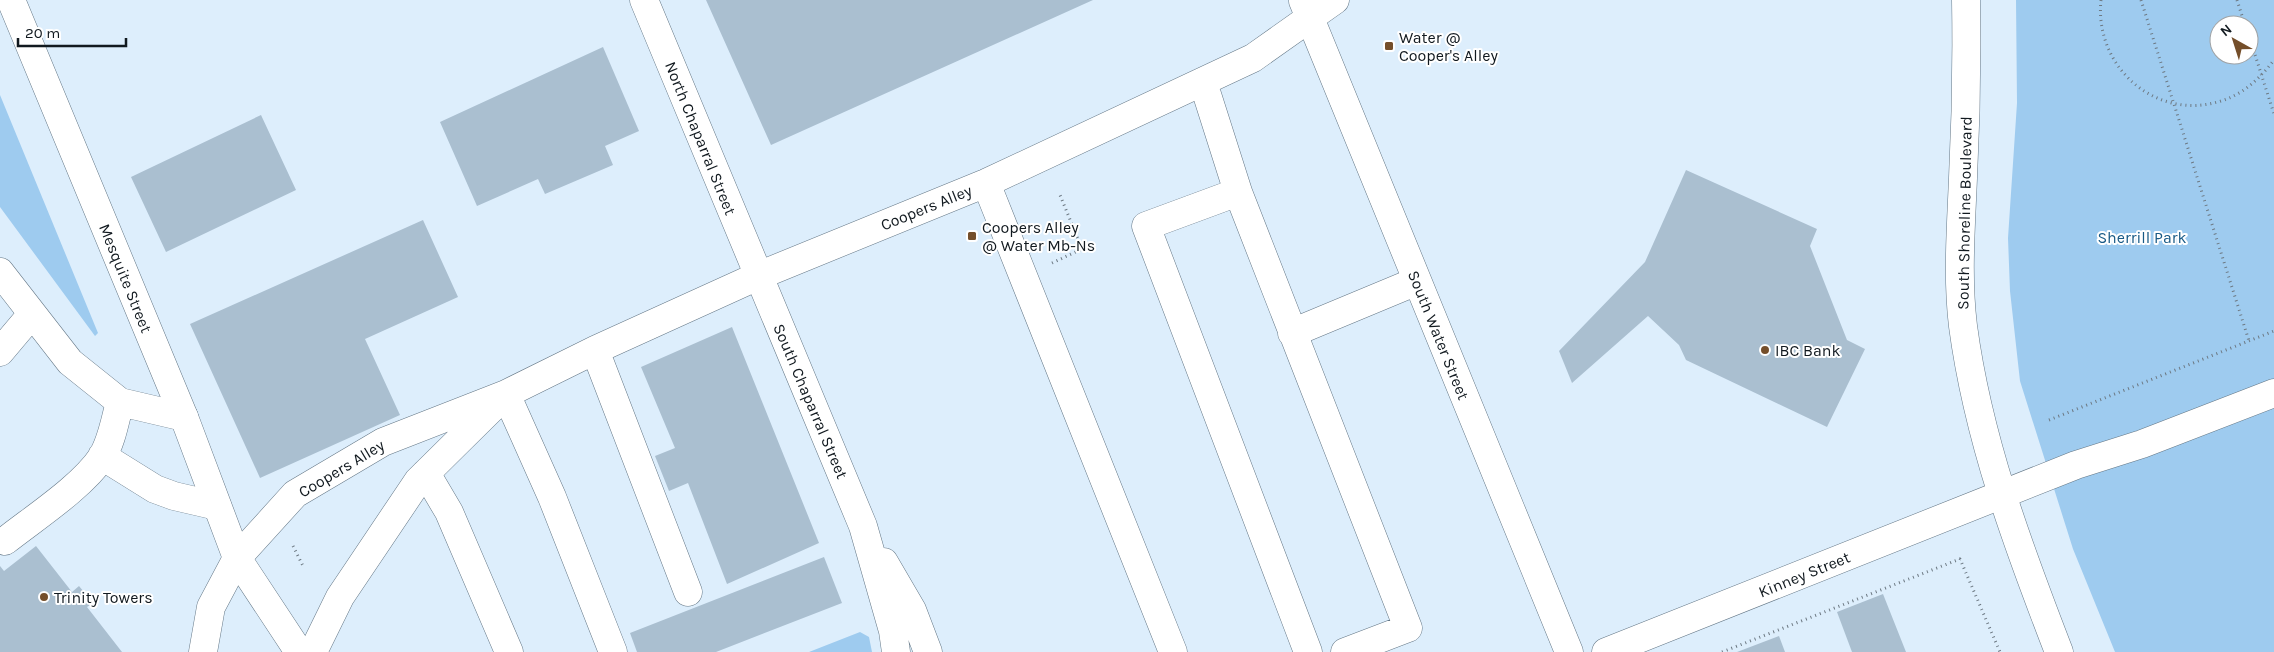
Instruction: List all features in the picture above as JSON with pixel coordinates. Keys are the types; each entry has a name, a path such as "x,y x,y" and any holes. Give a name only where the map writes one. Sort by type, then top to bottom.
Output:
{"street":[{"name":"Mesquite Street","path":"11,0 184,417 236,558 299,652"},
{"name":"North Chaparral Street","path":"644,0 758,276"},
{"name":"Coopers Alley","path":"203,652 211,607 236,558 295,494 383,442 506,394 595,350 758,276 986,183 1253,58 1306,9 1335,0"},
{"name":"South Shoreline Boulevard","path":"1966,0 1967,64 1960,248 1963,324 1978,410 2001,496 2059,652"},
{"name":"South Water Street","path":"1306,9 1569,652"},
{"path":"1203,82 1238,192 1408,628 1345,652"},
{"path":"986,183 1173,652"},
{"path":"1238,192 1146,226 1308,652"},
{"path":"0,272 70,362 120,402 184,417"},
{"name":"South Chaparral Street","path":"758,276 863,526"},
{"path":"1292,333 1417,281"},
{"path":"0,352 32,314"},
{"path":"595,350 688,592"},
{"name":"Kinney Street","path":"1606,652 2076,465 2142,444 2274,393"},
{"path":"506,394 552,497 613,652"},
{"name":"Coopers Alley","path":"313,652 340,597 418,480 506,394"},
{"path":"5,541 83,478 102,456 112,434 120,402"},
{"path":"102,456 155,489 174,496 217,506"},
{"path":"426,473 449,512 509,652"},
{"path":"863,526 893,631 896,652"},
{"path":"863,526 912,610 928,652"}],"path":[{"path":"2100,0 2099,15 2103,39 2114,61 2130,80 2150,95 2173,103 2197,106 2221,102 2243,91 2262,76 2274,60"},
{"path":"2141,0 2249,341"},
{"path":"2237,0 2242,15"},
{"path":"2258,65 2274,114"},
{"path":"1048,265 1082,250 1060,195"},
{"path":"2049,420 2274,331"},
{"path":"289,540 304,568"},
{"path":"1722,652 1960,559 2000,652"}],"green space":[{"name":"Sherrill Park","path":"2016,0 2274,0 2274,652 2115,652 2073,549 2020,381 2010,291 2008,238 2017,103"},
{"path":"0,95 98,333 95,336 0,207"},
{"path":"860,632 869,637 872,652 809,652"}],"building":[{"path":"706,0 1093,0 771,145"},
{"path":"603,47 639,131 605,146 613,165 545,194 538,179 477,206 440,122"},
{"path":"261,115 296,190 166,252 131,177"},
{"path":"1686,170 1817,229 1810,246 1847,340 1865,349 1827,427 1686,360 1679,345 1648,316 1572,383 1559,351 1645,262"},
{"path":"423,220 458,297 365,339 400,415 260,478 190,324"},
{"path":"732,327 819,543 727,584 688,483 669,491 655,456 675,448 641,367"},
{"name":"Trinity Towers","path":"36,546 72,592 79,586 93,603 87,607 122,652 0,652 0,566 4,571"},
{"path":"824,557 842,603 716,652 637,652 630,633"},
{"path":"1883,594 1906,652 1852,652 1837,612"},
{"path":"1779,636 1785,652 1737,652"}],"place":[{"name":"Water @ Cooper's Alley","path":"1389,46"},
{"name":"Coopers Alley @ Water Mb-Ns","path":"972,236"},
{"name":"IBC Bank","path":"1765,350"},
{"name":"Trinity Towers","path":"44,597"}]}
